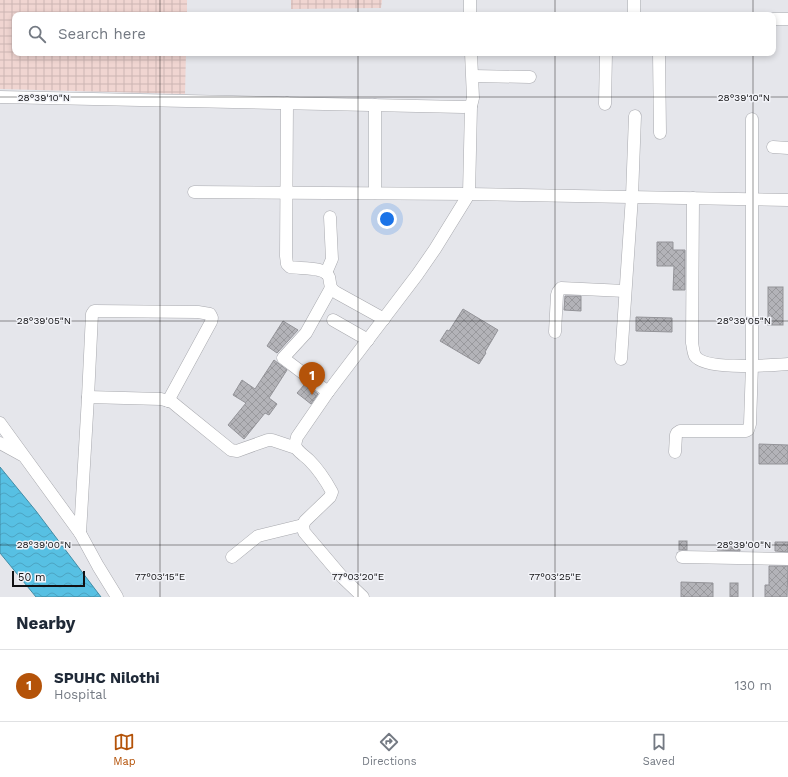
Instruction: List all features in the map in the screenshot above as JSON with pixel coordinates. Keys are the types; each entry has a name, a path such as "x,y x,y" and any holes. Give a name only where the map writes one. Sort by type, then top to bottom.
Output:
{"street":[{"path":"470,0 470,12"},
{"path":"634,0 634,12"},
{"path":"776,19 788,19"},
{"path":"296,448 297,437 328,392 417,275 469,194 471,106 473,98 472,56"},
{"path":"605,104 606,56"},
{"path":"659,56 660,133"},
{"path":"472,76 530,77"},
{"path":"0,97 471,106"},
{"path":"287,103 287,264 290,268 321,270 326,273 332,290 384,319"},
{"path":"375,105 375,193"},
{"path":"621,359 632,196 635,116"},
{"path":"675,452 676,435 680,431 748,430 750,420 752,365 752,119"},
{"path":"773,147 788,148"},
{"path":"194,192 632,196 788,200"},
{"path":"693,198 692,343 696,356 710,364 722,366 788,364"},
{"path":"326,273 332,259 330,218"},
{"path":"328,392 283,358 306,333 331,288"},
{"path":"555,332 557,295 561,288 625,291"},
{"path":"80,533 92,314 94,311 198,312 210,314 212,318 211,322 168,401"},
{"path":"333,320 368,340"},
{"path":"88,397 161,399 168,401 178,407 231,450 237,451 272,440 296,448 310,461 321,474 332,492 330,497 305,521 303,525 258,536 232,558"},
{"path":"0,423 80,533 117,597"},
{"path":"0,444 24,456"},
{"path":"303,525 306,534 342,578 363,597"},
{"path":"682,557 788,559"}],"shaded area":[{"path":"0,0 187,0 187,12 12,12 12,56 186,56 185,94 0,89"},
{"path":"291,0 382,0 381,8 291,9"}],"water":[{"path":"0,467 36,511 101,597 36,597 0,553"}],"building":[{"path":"657,242 673,242 673,250 685,250 685,290 673,290 674,266 657,266"},
{"path":"768,287 783,287 783,325 768,325"},
{"path":"565,296 581,296 581,311 564,310"},
{"path":"463,309 498,330 479,364 440,341 447,330 449,331"},
{"path":"636,317 672,318 672,332 636,331"},
{"path":"283,321 298,330 277,353 267,346"},
{"path":"274,360 287,370 269,398 277,404 269,415 265,413 244,439 228,425 246,403 233,395 242,380 255,389"},
{"path":"305,384 318,394 311,404 297,393"},
{"path":"759,444 788,445 788,464 759,464"},
{"path":"679,541 687,541 687,550 679,550"},
{"path":"718,542 740,543 740,551 717,550"},
{"path":"775,542 788,542 788,552 775,551"},
{"path":"769,566 788,566 787,597 765,597 765,585 769,585"},
{"path":"681,582 713,583 713,597 681,597"},
{"path":"730,583 738,583 738,597 730,597"}],"place":[{"name":"SPUHC Nilothi","path":"312,395"}]}
